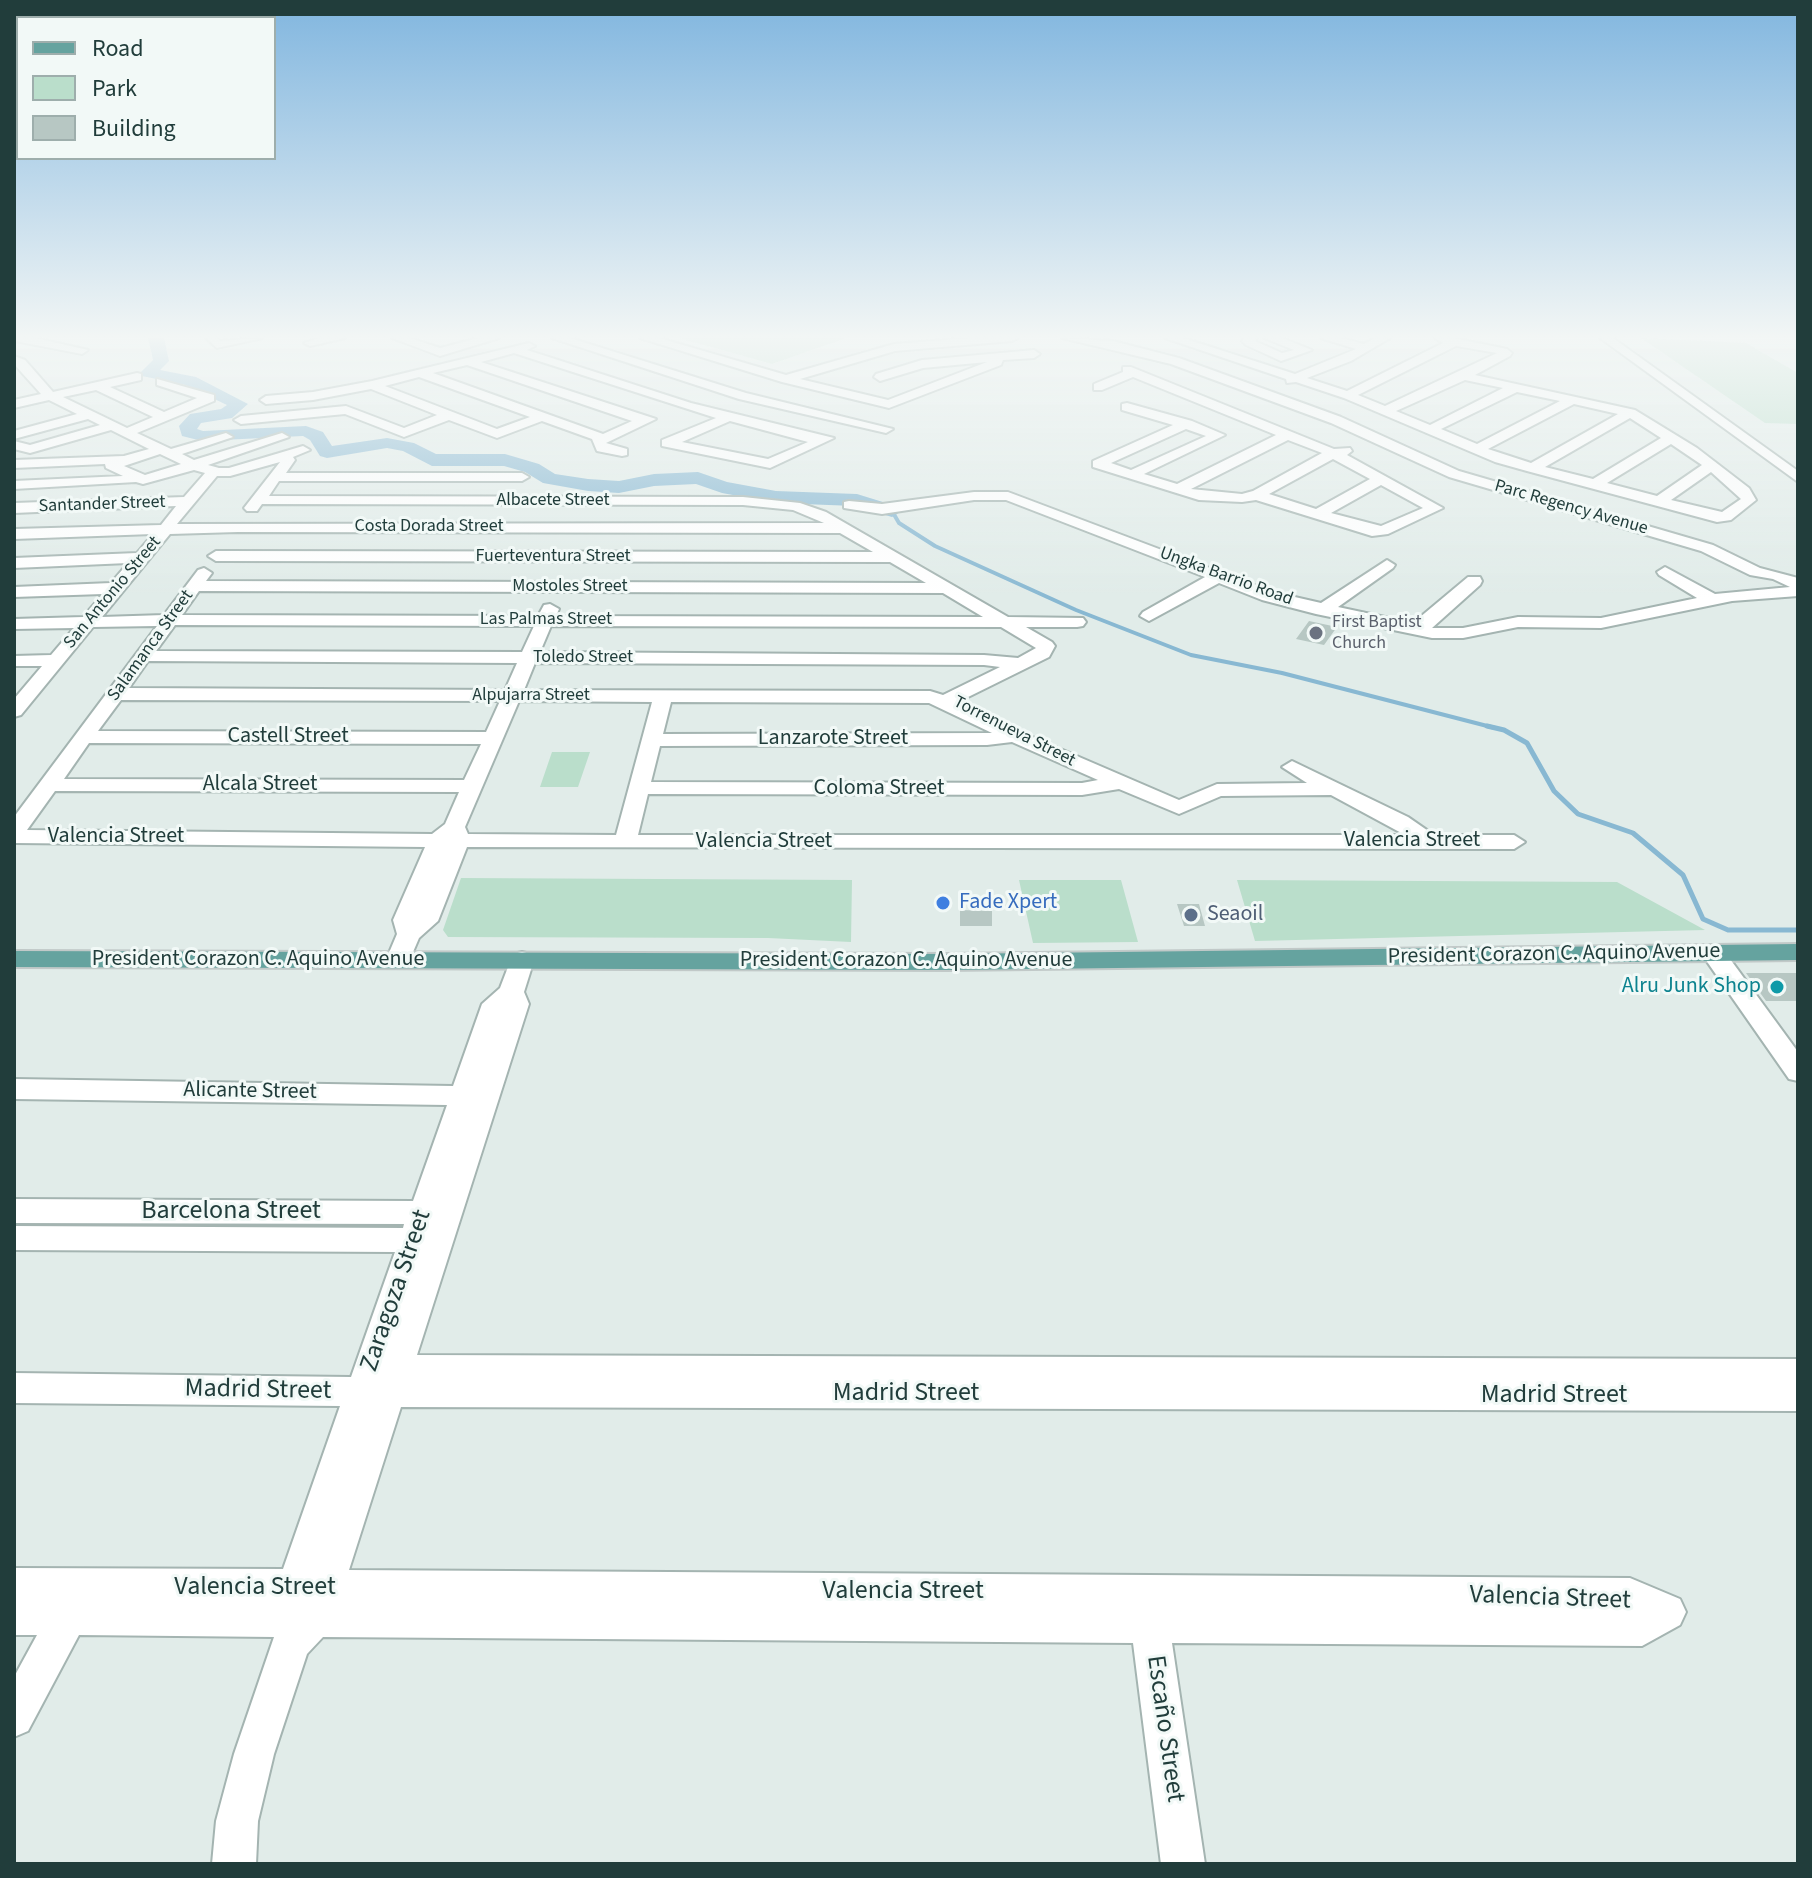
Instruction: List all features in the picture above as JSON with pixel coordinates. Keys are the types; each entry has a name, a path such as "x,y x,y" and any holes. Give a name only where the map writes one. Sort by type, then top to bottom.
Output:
{"main road":[{"name":"President Corazon C. Aquino Avenue","path":"14,959 986,962 1798,952"}],"street":[{"path":"14,435 49,426"},
{"path":"14,445 30,449 110,426 193,465 219,472 230,472 303,450"},
{"path":"84,450 147,426"},
{"path":"386,426 404,433 422,426"},
{"path":"476,426 497,434 519,426"},
{"path":"566,426 601,438 632,426"},
{"path":"709,426 667,443 770,464 848,426"},
{"path":"760,426 821,441"},
{"path":"868,426 886,429"},
{"path":"1183,426 1098,464 1212,498 1257,495 1358,527 1383,531 1435,508 1333,453 1267,426"},
{"path":"1133,474 1218,435 1192,426"},
{"name":"Parc Regency Avenue","path":"1345,426 1454,474 1707,548 1756,572 1759,578 1796,589"},
{"path":"1423,426 1532,468 1723,518 1746,504 1749,497 1744,491 1692,451 1649,426"},
{"path":"1431,429 1438,426"},
{"path":"1478,449 1523,426"},
{"path":"1532,468 1607,426"},
{"path":"1726,426 1798,478"},
{"path":"718,452 774,429"},
{"path":"1179,489 1288,434"},
{"path":"226,437 111,465 145,480 282,437"},
{"path":"601,438 598,441 602,448 622,452"},
{"path":"1595,484 1669,439"},
{"path":"1257,495 1333,453 1387,442"},
{"path":"14,464 119,459"},
{"name":"Salamanca Street","path":"14,834 288,460"},
{"path":"1660,501 1710,466"},
{"name":"San Antonio Street","path":"18,702 57,660 86,621 211,474"},
{"path":"275,477 522,477"},
{"path":"1318,514 1380,479"},
{"path":"14,485 130,480"},
{"name":"Ungka Barrio Road","path":"849,505 889,508 974,496 1008,496 1268,596 1416,630 1463,633 1518,622 1601,623 1712,600 1796,589"},
{"path":"398,960 409,934 426,921 451,835 599,497"},
{"name":"Albacete Street","path":"258,500 599,497 775,502 809,510 844,528"},
{"name":"Santander Street","path":"14,508 189,501"},
{"name":"Costa Dorada Street","path":"14,534 238,527 844,528"},
{"name":"Torrenueva Street","path":"844,528 1046,646 1043,653 945,701"},
{"name":"Fuerteventura Street","path":"216,556 890,557"},
{"path":"14,563 141,558"},
{"path":"1322,610 1387,565"},
{"path":"1665,572 1712,600"},
{"path":"1149,616 1219,576"},
{"path":"1416,630 1474,581"},
{"name":"Mostoles Street","path":"195,586 945,589"},
{"path":"14,592 116,588"},
{"name":"Las Palmas Street","path":"14,624 170,620 1077,622"},
{"name":"Toledo Street","path":"143,656 984,660 1022,664"},
{"path":"14,661 57,660"},
{"name":"Alpujarra Street","path":"115,694 923,697 945,701"},
{"path":"625,842 663,697"},
{"name":"Torrenueva Street","path":"945,701 1014,736 1179,808"},
{"name":"Lanzarote Street","path":"651,740 987,739 1014,736"},
{"name":"Castell Street","path":"84,737 493,738"},
{"path":"1292,767 1400,822 1428,841"},
{"name":"Coloma Street","path":"639,788 1082,789 1120,783"},
{"name":"Alcala Street","path":"49,785 472,786"},
{"path":"1190,842 1179,808 1217,790 1330,789"},
{"name":"Valencia Street","path":"14,834 451,835 625,842 1514,842"},
{"path":"1713,953 1798,1072"},
{"name":"Zaragoza Street","path":"234,1864 237,1821 254,1754 476,1096 516,1004 511,992 522,960"},
{"path":"1765,1025 1798,1045"},
{"name":"Alicante Street","path":"14,1089 476,1096"},
{"name":"Barcelona Street","path":"14,1211 431,1227"},
{"name":"Barcelona Street","path":"14,1238 431,1227"},
{"name":"Madrid Street","path":"14,1388 379,1381 1798,1373"},
{"name":"Madrid Street","path":"379,1381 1798,1396"},
{"name":"Valencia Street","path":"14,1586 76,1602 301,1611 1148,1609 1630,1597 1667,1612 1642,1627 1148,1609"},
{"path":"14,1717 76,1602"},
{"name":"Valencia Street","path":"14,1616 76,1602"},
{"name":"Escaño Street","path":"1148,1609 1183,1864"}],"green space":[{"path":"552,752 590,752 578,787 540,787"},
{"path":"461,878 852,880 851,942 768,938 448,937 443,930"},
{"path":"1019,880 1121,880 1138,942 1033,943"},
{"path":"1237,880 1617,882 1705,930 1255,941"}],"building":[{"name":"First Baptist Church","path":"1309,621 1337,627 1324,645 1296,639"},
{"name":"Seaoil","path":"1177,904 1199,904 1205,926 1184,926"},
{"path":"960,910 992,911 992,926 960,926"},
{"name":"Alru Junk Shop","path":"1746,973 1798,973 1798,1001 1766,1001"}],"waterway":[{"path":"188,426 188,432 202,436 306,431 317,436 327,452 387,443 408,447 432,460 505,460 532,468 550,479 588,485 619,487 654,480 698,478 722,487 776,497 857,500 892,511"},
{"path":"892,511 899,523 935,546 1076,610 1191,655 1282,673 1490,727"},
{"path":"1490,727 1504,730 1527,743 1554,791 1578,814 1633,833 1683,875 1703,919 1728,930 1798,930"},
{"path":"1490,727 1495,728"}],"place":[{"name":"First Baptist Church","path":"1316,633"},
{"name":"Fade Xpert","path":"943,903"},
{"name":"Seaoil","path":"1191,915"},
{"name":"Alru Junk Shop","path":"1777,987"}]}
